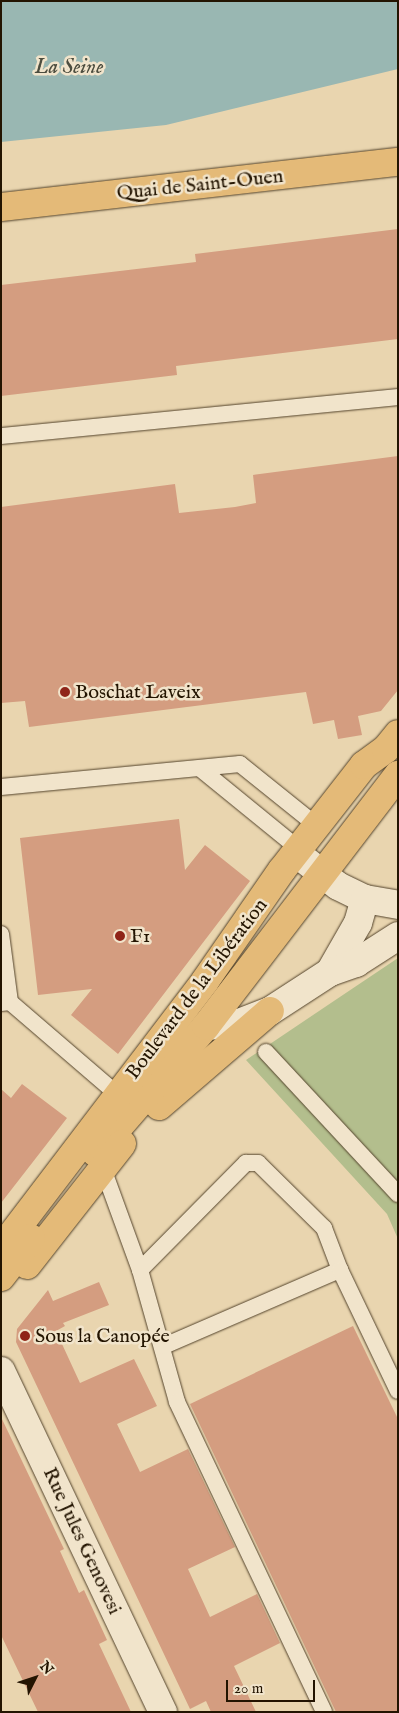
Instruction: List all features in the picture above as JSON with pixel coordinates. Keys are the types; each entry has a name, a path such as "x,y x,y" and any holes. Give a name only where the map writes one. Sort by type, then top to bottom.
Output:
{"main road":[{"name":"Quai de Saint-Ouen","path":"1,207 398,162"},
{"name":"Boulevard de la Libération","path":"1,1278 100,1160 206,1026 307,858 317,826 364,765 392,741"},
{"path":"307,858 392,741"},
{"name":"Boulevard de la Libération","path":"1,1249 118,1095 307,858 398,775"},
{"path":"100,1160 168,1097 270,1010"}],"street":[{"path":"307,858 365,899 398,905"},
{"path":"330,972 358,922 365,899"},
{"path":"206,1026 236,1024 270,1010 330,972 356,964 398,936"},
{"name":"Rue Jules Genovesi","path":"1,1371 164,1712"}],"lane":[{"path":"1,436 398,398"},
{"path":"1,788 202,770 240,764 317,826"},
{"path":"202,770 307,858"},
{"path":"1,934 6,1003 118,1095"},
{"path":"266,1052 398,1194"},
{"path":"100,1160 140,1270 164,1346 178,1402 324,1712"},
{"path":"140,1270 246,1162 258,1163 324,1228 340,1270 398,1391"},
{"path":"164,1346 340,1270"}],"green space":[{"path":"398,958 398,1239 387,1214 246,1060"}],"water":[{"name":"La Seine","path":"1,1 398,1 398,69 166,125 1,142"}],"building":[{"path":"398,229 398,339 176,366 177,375 1,396 1,285 196,262 195,254"},
{"path":"398,456 398,690 381,711 358,716 362,735 338,739 334,720 313,724 306,692 29,727 25,701 1,703 1,507 175,484 179,513 235,507 256,503 253,475"},
{"name":"F1","path":"179,819 185,870 205,845 250,881 118,1054 71,1015 92,989 38,995 20,838"},
{"path":"22,1084 67,1118 1,1203 1,1089 11,1098"},
{"path":"99,1282 109,1305 63,1323 65,1326 56,1331 80,1383 134,1359 157,1406 117,1424 140,1472 188,1449 235,1547 188,1569 210,1617 257,1594 280,1643 234,1666 256,1712 211,1712 206,1701 190,1709 16,1342 17,1329 48,1290 53,1301"},
{"path":"353,1326 398,1419 398,1712 336,1712 190,1404"},
{"path":"1,1417 64,1549 60,1551 79,1593 84,1590 107,1640 99,1644 131,1712 38,1712 1,1635"}],"place":[{"name":"Boschat Laveix","path":"65,692"},
{"name":"F1","path":"120,936"},
{"name":"Sous la Canopée","path":"25,1336"}]}
